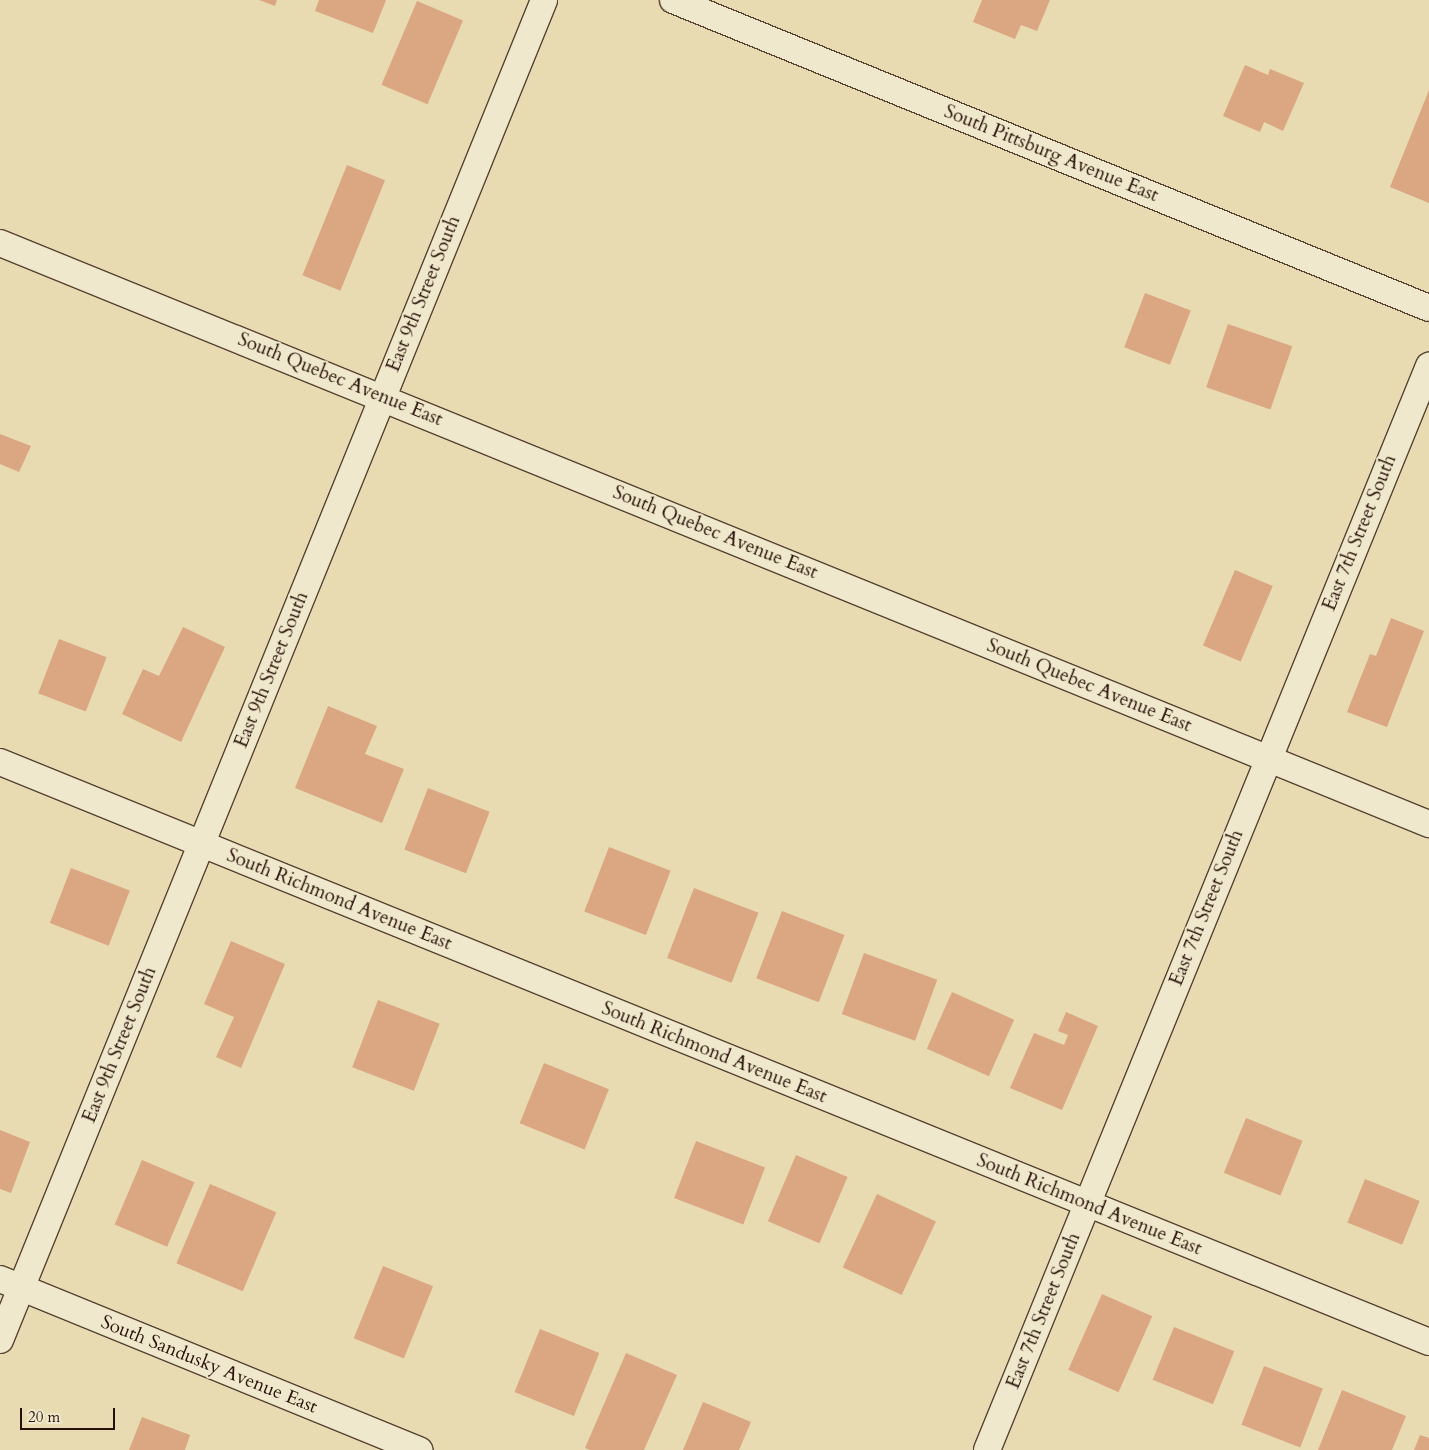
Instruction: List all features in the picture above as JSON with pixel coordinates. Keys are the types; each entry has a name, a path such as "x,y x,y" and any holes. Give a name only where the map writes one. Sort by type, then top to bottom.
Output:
{"street":[{"name":"East 9th Street South","path":"0,1340 10,1284 202,844 544,0"},
{"name":"South Pittsburg Avenue East","path":"673,0 1429,308"},
{"name":"South Quebec Avenue East","path":"0,243 1429,824"},
{"name":"East 7th Street South","path":"987,1450 1267,759 1429,366"},
{"name":"South Richmond Avenue East","path":"0,762 1429,1342"},
{"name":"South Sandusky Avenue East","path":"10,1284 419,1450"}],"building":[{"path":"259,0 277,0 275,6"},
{"path":"319,0 386,0 373,33 315,11"},
{"path":"982,0 1050,0 1037,31 1021,25 1015,39 973,22"},
{"path":"417,1 463,21 427,104 381,85"},
{"path":"1245,65 1268,75 1270,69 1304,83 1283,131 1264,122 1260,132 1223,116"},
{"path":"1429,90 1429,203 1390,187"},
{"path":"347,165 385,180 340,291 302,275"},
{"path":"1145,293 1191,311 1170,365 1124,347"},
{"path":"1228,324 1292,346 1270,409 1206,387"},
{"path":"0,434 31,446 19,472 0,464"},
{"path":"1235,570 1273,586 1241,662 1203,645"},
{"path":"1391,618 1424,631 1387,727 1347,712 1370,654 1376,656"},
{"path":"183,627 225,647 181,742 122,714 143,669 159,676"},
{"path":"59,639 107,657 86,711 38,693"},
{"path":"328,706 377,726 365,754 404,769 382,823 295,788"},
{"path":"428,788 490,812 466,873 404,850"},
{"path":"609,847 671,871 646,935 584,911"},
{"path":"71,868 130,891 109,946 50,923"},
{"path":"694,888 758,913 732,983 667,958"},
{"path":"782,911 845,935 819,1002 756,978"},
{"path":"231,941 285,964 241,1068 216,1057 234,1017 204,1004"},
{"path":"864,953 937,980 915,1041 842,1014"},
{"path":"952,992 1014,1020 989,1076 927,1049"},
{"path":"378,1000 440,1024 414,1091 352,1067"},
{"path":"1066,1012 1098,1026 1062,1110 1010,1088 1034,1033 1064,1045 1068,1035 1058,1031"},
{"path":"544,1063 609,1089 585,1149 520,1123"},
{"path":"1246,1118 1303,1141 1280,1196 1224,1173"},
{"path":"0,1130 30,1142 11,1193 0,1189"},
{"path":"696,1141 765,1168 743,1224 674,1198"},
{"path":"796,1155 848,1177 819,1243 768,1221"},
{"path":"142,1160 194,1182 167,1247 115,1224"},
{"path":"1365,1179 1420,1201 1402,1245 1347,1223"},
{"path":"210,1184 276,1212 243,1291 176,1263"},
{"path":"877,1194 936,1221 902,1295 843,1267"},
{"path":"383,1266 433,1286 404,1359 354,1338"},
{"path":"1102,1294 1152,1316 1118,1392 1068,1370"},
{"path":"1174,1327 1234,1351 1213,1404 1153,1380"},
{"path":"540,1329 599,1353 574,1416 515,1392"},
{"path":"626,1353 677,1375 644,1450 590,1450 585,1448"},
{"path":"1264,1366 1323,1389 1300,1447 1241,1425"},
{"path":"1342,1390 1406,1416 1392,1450 1318,1450"},
{"path":"703,1402 751,1422 739,1450 683,1450"},
{"path":"142,1417 190,1435 185,1450 129,1450"},
{"path":"1420,1435 1429,1438 1429,1450 1414,1450"}]}
